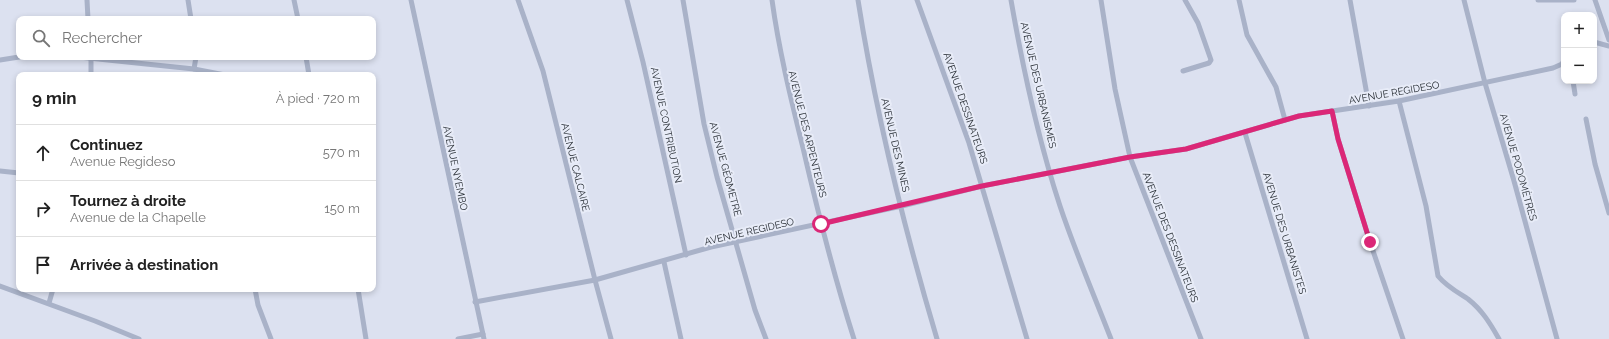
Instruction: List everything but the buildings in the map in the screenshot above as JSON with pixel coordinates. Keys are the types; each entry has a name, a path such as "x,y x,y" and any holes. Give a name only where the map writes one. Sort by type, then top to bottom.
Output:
{"street":[{"path":"87,0 88,16"},
{"path":"188,0 190,16"},
{"path":"294,0 297,16"},
{"name":"AVENUE NYEMBO","path":"411,0 483,337"},
{"name":"AVENUE CALCAIRE","path":"518,0 543,71 611,339"},
{"name":"AVENUE CONTRIBUTION","path":"627,0 643,62 686,255"},
{"name":"AVENUE GÉOMETRE","path":"683,0 704,124 717,177 755,310 766,339"},
{"name":"AVENUE DES ARPENTEURS","path":"772,0 786,84 834,274 854,339"},
{"name":"AVENUE DES MINES","path":"858,0 869,67 902,206 936,339"},
{"name":"AVENUE DESSINATEURS","path":"917,0 941,61 982,186 1027,339"},
{"name":"AVENUE DES URBANISMES","path":"1011,0 1017,37 1051,173"},
{"name":"AVENUE DES DESSINATEURS","path":"1101,0 1115,89 1130,157 1200,339"},
{"path":"1183,71 1209,63 1211,60 1198,23 1186,0"},
{"path":"1239,0 1247,35 1276,86 1285,120"},
{"path":"1350,0 1369,106"},
{"name":"AVENUE PODOMÈTRES","path":"1464,0 1485,83 1514,181 1557,339"},
{"path":"1538,0 1574,0"},
{"path":"1595,0 1609,40"},
{"path":"1597,43 1609,46"},
{"path":"0,60 16,57"},
{"path":"91,60 91,72"},
{"path":"115,60 207,72"},
{"path":"194,70 196,60"},
{"path":"306,60 308,72"},
{"name":"AVENUE REGIDESO","path":"475,302 595,280 736,241 902,206 982,186 1130,157 1186,149 1245,133 1285,120 1332,111 1399,102 1553,68 1561,64"},
{"path":"1573,84 1575,94"},
{"path":"1399,102 1426,206 1438,276 1444,283 1475,305 1487,317 1498,339"},
{"path":"1332,111 1338,139 1370,242 1403,339"},
{"path":"1586,119 1595,164 1609,212"},
{"name":"AVENUE DES URBANISTES","path":"1245,133 1307,339"},
{"path":"0,171 16,173"},
{"path":"1051,173 1060,206 1111,339"},
{"path":"664,262 680,339"},
{"path":"0,286 16,292"},
{"path":"17,292 139,339"},
{"path":"49,303 52,292"},
{"path":"256,292 258,305 271,339"},
{"path":"358,292 366,339"},
{"path":"458,339 483,337"}],"route":[{"path":"821,224 982,186 1130,157 1186,149 1299,116 1332,111 1338,139 1370,242"}]}
